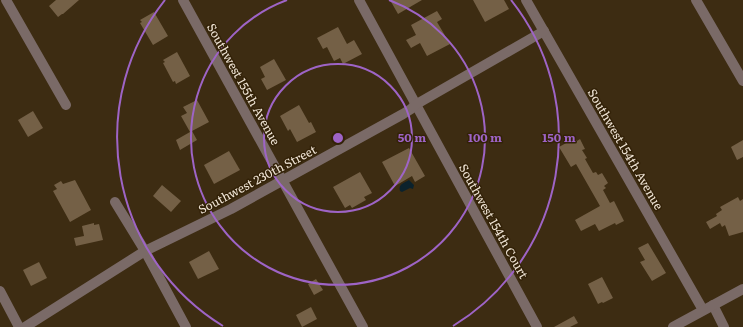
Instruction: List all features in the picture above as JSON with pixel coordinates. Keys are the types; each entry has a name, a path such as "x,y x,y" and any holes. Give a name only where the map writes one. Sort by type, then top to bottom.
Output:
{"street":[{"path":"6,0 66,105"},
{"name":"Southwest 155th Avenue","path":"183,0 363,327"},
{"name":"Southwest 154th Court","path":"359,0 537,327"},
{"name":"Southwest 154th Avenue","path":"526,0 703,310"},
{"path":"696,0 743,81"},
{"name":"Southwest 230th Street","path":"25,327 145,251 231,210 403,114 415,105 544,31"},
{"path":"116,202 145,251 186,327"},
{"path":"672,327 743,289"},
{"path":"0,291 20,327"},
{"path":"713,305 724,327"}],"water":[{"path":"409,180 414,185 413,189 410,188 402,192 400,191 401,185"}],"building":[{"path":"56,0 79,0 58,17 49,6"},
{"path":"390,0 422,0 398,14"},
{"path":"473,0 504,0 509,9 485,22"},
{"path":"437,11 442,19 437,22 450,44 427,56 420,43 411,48 406,40 416,35 411,25"},
{"path":"154,12 168,36 153,45 140,23 142,22 140,20"},
{"path":"338,27 347,44 354,40 362,54 343,64 340,58 334,61 327,47 323,49 317,38"},
{"path":"177,52 190,76 176,84 175,81 173,82 163,63 165,62 163,60"},
{"path":"274,59 286,80 267,90 261,79 265,77 260,67"},
{"path":"197,100 209,122 192,131 197,140 180,150 176,140 190,132 181,116 187,113 183,107"},
{"path":"299,105 316,132 297,142 290,129 288,131 280,116"},
{"path":"33,111 43,128 28,137 18,120"},
{"path":"575,138 577,141 580,139 585,149 582,150 587,158 585,159 593,173 596,172 598,175 602,173 608,183 604,186 606,188 603,190 610,203 614,201 624,221 616,225 615,223 599,231 595,224 581,231 575,220 600,206 576,164 571,167 559,147"},
{"path":"743,140 743,157 737,160 731,147"},
{"path":"409,148 425,176 415,182 412,176 395,186 382,162"},
{"path":"229,151 240,170 214,184 204,165"},
{"path":"360,172 372,193 364,197 366,200 352,208 350,205 345,208 333,187"},
{"path":"75,180 91,210 70,222 53,191 57,189 54,185 61,181 63,184"},
{"path":"162,185 181,201 171,212 153,196"},
{"path":"738,197 740,201 743,199 743,232 729,236 725,225 722,227 720,223 710,229 706,222 717,216 716,214 722,210 720,207"},
{"path":"94,223 94,225 99,224 103,240 76,246 74,238 84,236 82,226"},
{"path":"648,243 666,273 652,281 640,262 645,260 638,248"},
{"path":"209,251 219,269 198,279 189,262"},
{"path":"39,262 47,278 31,286 23,270"},
{"path":"602,277 613,298 598,304 588,284"},
{"path":"316,279 323,290 314,295 308,284"},
{"path":"311,307 317,319 302,327 296,315"},
{"path":"574,316 578,323 570,327 554,327"}]}
